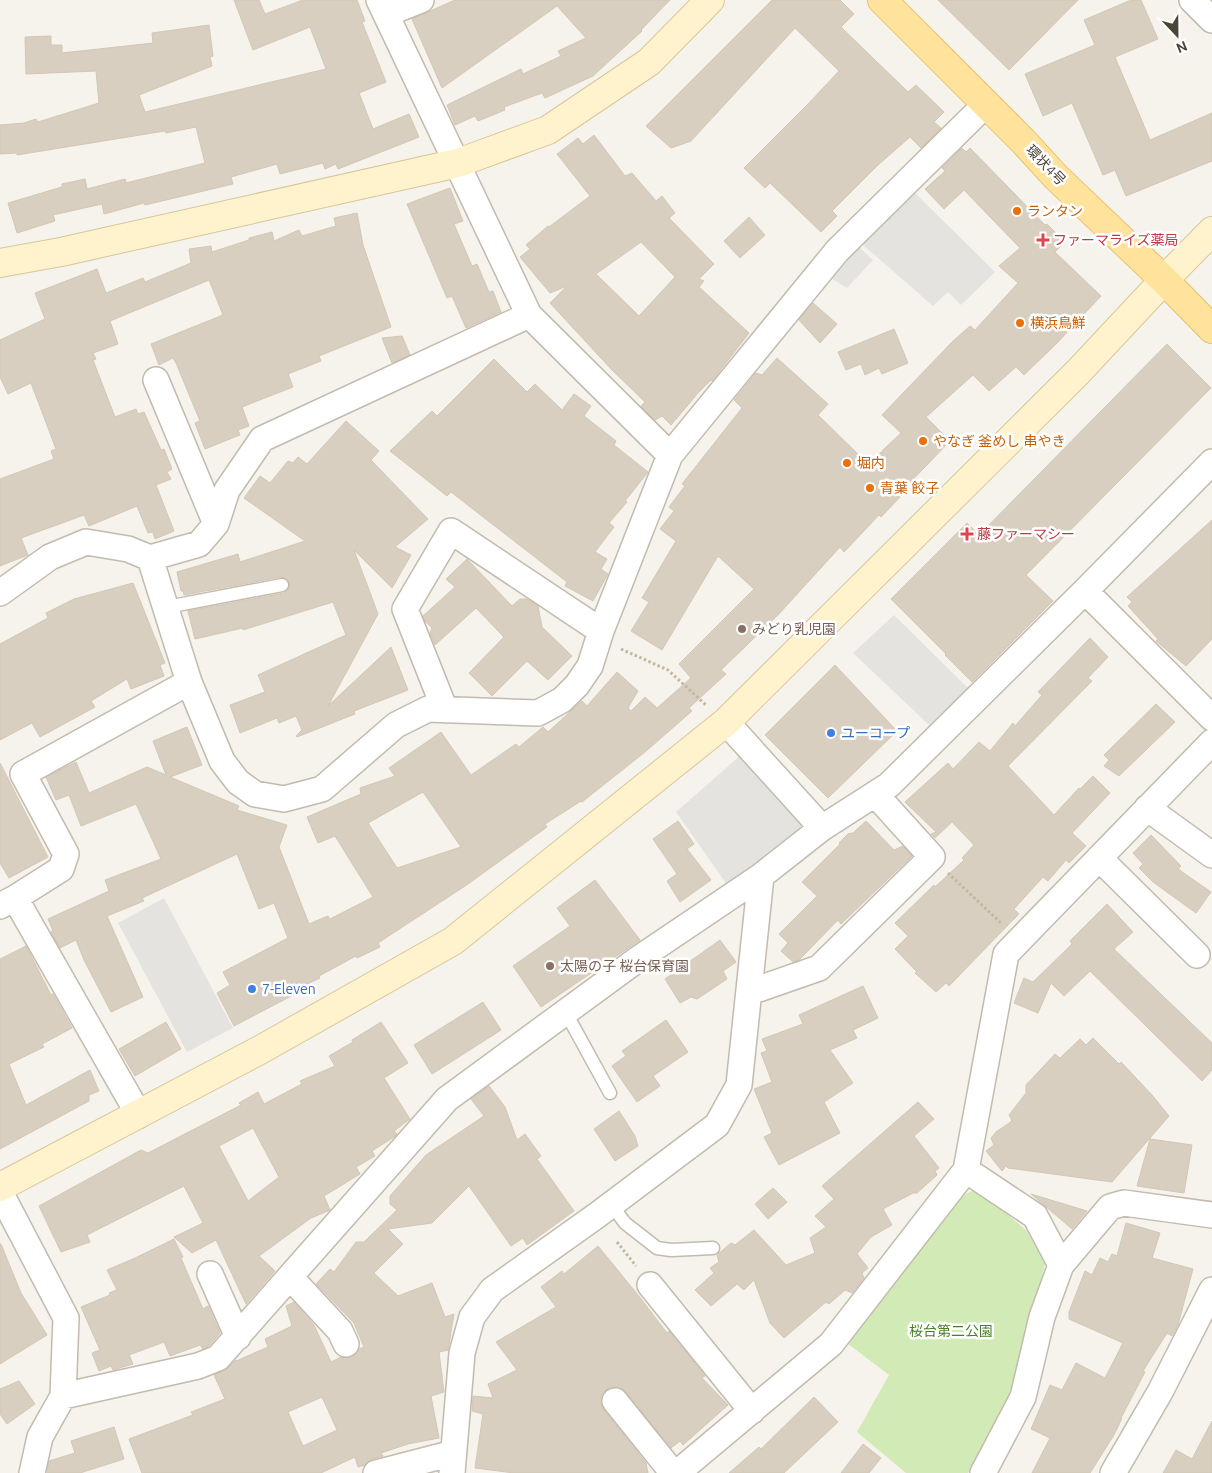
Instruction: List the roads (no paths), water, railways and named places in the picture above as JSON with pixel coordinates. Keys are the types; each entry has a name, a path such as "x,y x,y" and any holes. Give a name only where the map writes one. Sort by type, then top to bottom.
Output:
{"main road":[{"name":"環状4号","path":"882,0 1024,142 1056,177 1164,280 1212,329"}],"street":[{"path":"420,0 382,7 529,315 670,455"},
{"path":"0,263 60,252 458,164 548,130 649,62 710,0"},
{"path":"1192,0 1212,20"},
{"path":"150,558 189,682 222,761 238,782 255,794 284,799 322,789 396,725 428,709 538,713 562,700 577,685 590,666 599,635 670,455 837,251 985,105"},
{"path":"0,1187 260,1050 453,941 717,714 1078,372 1212,231"},
{"path":"0,593 50,557 86,542 128,549 150,558 199,544 216,524 227,490 262,439 529,315"},
{"path":"156,380 216,524"},
{"path":"63,1396 198,1366 218,1358 447,1099 638,959 761,876 822,828 889,785 1212,462"},
{"path":"445,710 405,609 451,531 599,635"},
{"path":"1085,591 1212,718"},
{"path":"139,1115 8,902 61,869 66,854 23,774 189,682"},
{"path":"717,714 822,828"},
{"path":"615,1401 675,1473 831,1344 966,1170 1006,954 1212,742"},
{"path":"750,992 819,968 932,858 875,794"},
{"path":"1148,808 1212,856"},
{"path":"1099,858 1197,955"},
{"path":"376,1473 452,1463 462,1353 472,1317 492,1290 604,1210 717,1125 739,1085 761,876"},
{"path":"966,1170 1035,1216 1061,1265"},
{"path":"0,1192 66,1318 63,1396 40,1437 32,1473"},
{"path":"983,1473 1023,1397 1042,1317 1061,1265 1110,1207 1124,1203 1212,1215"},
{"path":"210,1274 238,1336"},
{"path":"290,1277 340,1330 346,1344"},
{"path":"650,1285 752,1411"},
{"path":"1113,1473 1160,1392 1212,1290"}],"lane":[{"path":"166,607 282,585"},
{"path":"566,1013 610,1093"},
{"path":"604,1210 625,1223 657,1248 671,1250 712,1248"}],"place":[{"name":"ランタン","path":"1017,211"},
{"name":"ファーマライズ薬局","path":"1043,240"},
{"name":"横浜鳥鮮","path":"1020,323"},
{"name":"やなぎ 釜めし 串やき","path":"923,441"},
{"name":"堀内","path":"847,463"},
{"name":"青葉 餃子","path":"870,488"},
{"name":"藤ファーマシー","path":"967,534"},
{"name":"みどり乳児園","path":"742,629"},
{"name":"ユーコープ","path":"831,733"},
{"name":"太陽の子 桜台保育園","path":"550,966"},
{"name":"7-Eleven","path":"252,989"}],"park label":[{"name":"桜台第二公園","path":"951,1331"}]}
